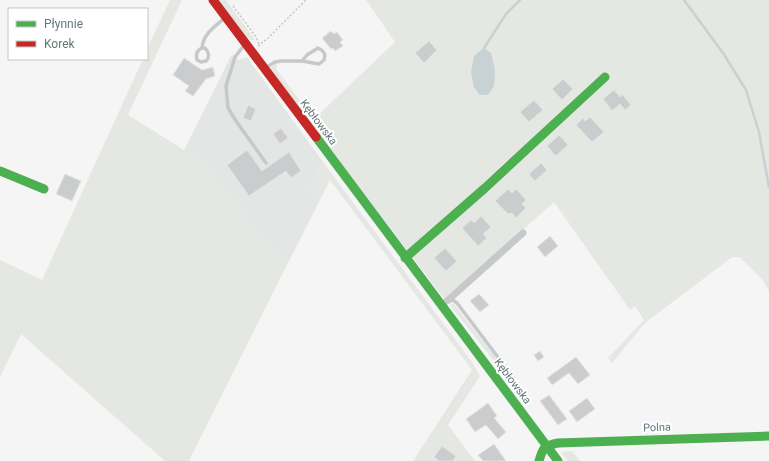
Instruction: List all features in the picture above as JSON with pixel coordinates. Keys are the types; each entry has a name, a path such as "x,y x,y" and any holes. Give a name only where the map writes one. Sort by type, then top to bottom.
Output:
{"street":[{"name":"Kębłowska","path":"213,0 405,258 443,302 558,461"},
{"path":"405,258 485,188 605,77"},
{"path":"0,171 44,189"},
{"path":"443,302 523,233"},
{"name":"Polna","path":"546,446 558,443 769,436"},
{"path":"539,461 542,451 546,446"}],"lane":[{"path":"202,48 202,43 206,34 226,17"},
{"path":"248,48 235,57 226,86 228,108 266,163"},
{"path":"264,69 275,62 282,61 302,61 319,64 324,60 324,53 318,48 307,55 302,61"},
{"path":"443,302 453,300 457,304 513,377"}],"path":[{"path":"248,48 259,45 306,0"},
{"path":"234,6 256,37 259,45"}],"shaded area":[{"path":"170,0 182,0 128,115 184,150 187,144 286,267 189,461 165,461 21,334 0,377 0,260 42,280 143,60 148,60 148,47"},
{"path":"218,0 226,0 255,40 251,40 245,36"},
{"path":"366,0 769,0 769,291 762,279 740,257 732,257 645,323 612,363 608,358 644,320 635,306 630,310 554,202 445,300 271,70 271,67 276,63 276,69 314,119 395,42"},
{"path":"484,48 491,53 495,70 494,86 488,95 480,95 474,87 471,72 474,56"},
{"path":"232,54 239,60 247,57 323,162 310,191 319,202 286,267 187,144"},
{"path":"323,162 472,362 480,376 448,425 475,461 413,461 472,370 330,180 319,202 310,191"},
{"path":"454,304 522,391 519,393 450,305"},
{"path":"572,451 580,461 568,461 561,452"}],"building":[{"path":"331,31 334,34 337,32 343,40 340,42 343,46 335,51 333,48 331,49 322,38"},
{"path":"429,41 437,50 424,63 415,53"},
{"path":"184,58 202,70 213,67 215,76 206,79 193,96 185,91 189,86 173,75"},
{"path":"563,79 573,89 562,100 552,89"},
{"path":"614,90 620,97 622,94 631,105 625,110 620,104 612,111 603,99"},
{"path":"534,100 543,110 529,122 520,112"},
{"path":"248,105 256,109 251,121 243,118"},
{"path":"590,117 604,132 592,142 576,125 583,118 585,121"},
{"path":"281,128 288,138 280,144 273,134"},
{"path":"559,135 568,145 556,156 547,146"},
{"path":"247,150 262,171 289,152 301,171 291,178 286,171 249,196 227,165"},
{"path":"541,163 547,170 535,181 529,174"},
{"path":"65,174 81,181 72,201 56,194"},
{"path":"508,189 512,193 516,189 526,200 522,204 526,208 516,218 512,213 508,214 495,201"},
{"path":"481,216 491,227 483,234 487,238 478,246 462,228 471,220 474,223"},
{"path":"550,236 558,246 545,257 537,247"},
{"path":"445,248 457,261 446,271 434,258"},
{"path":"479,294 489,305 480,312 470,301"},
{"path":"540,351 544,357 538,361 534,355"},
{"path":"576,357 590,375 578,384 569,373 552,385 547,378"},
{"path":"549,395 567,419 558,425 540,401"},
{"path":"587,398 595,409 577,422 569,411"},
{"path":"488,403 497,416 494,418 506,432 498,439 486,425 475,432 466,419"},
{"path":"494,444 506,461 483,461 478,455"},
{"path":"442,446 456,456 453,461 439,461 434,457"}],"waterway":[{"path":"484,48 506,14 520,0"},
{"path":"684,0 723,53 746,90 759,132 769,187"}],"traffic: fast":[{"path":"405,258 485,188 605,77"},
{"path":"316,137 558,461"},
{"path":"0,171 44,189"},
{"path":"539,461 543,450 547,446 558,443 769,436"}],"traffic: jam":[{"path":"213,0 316,137"}]}
